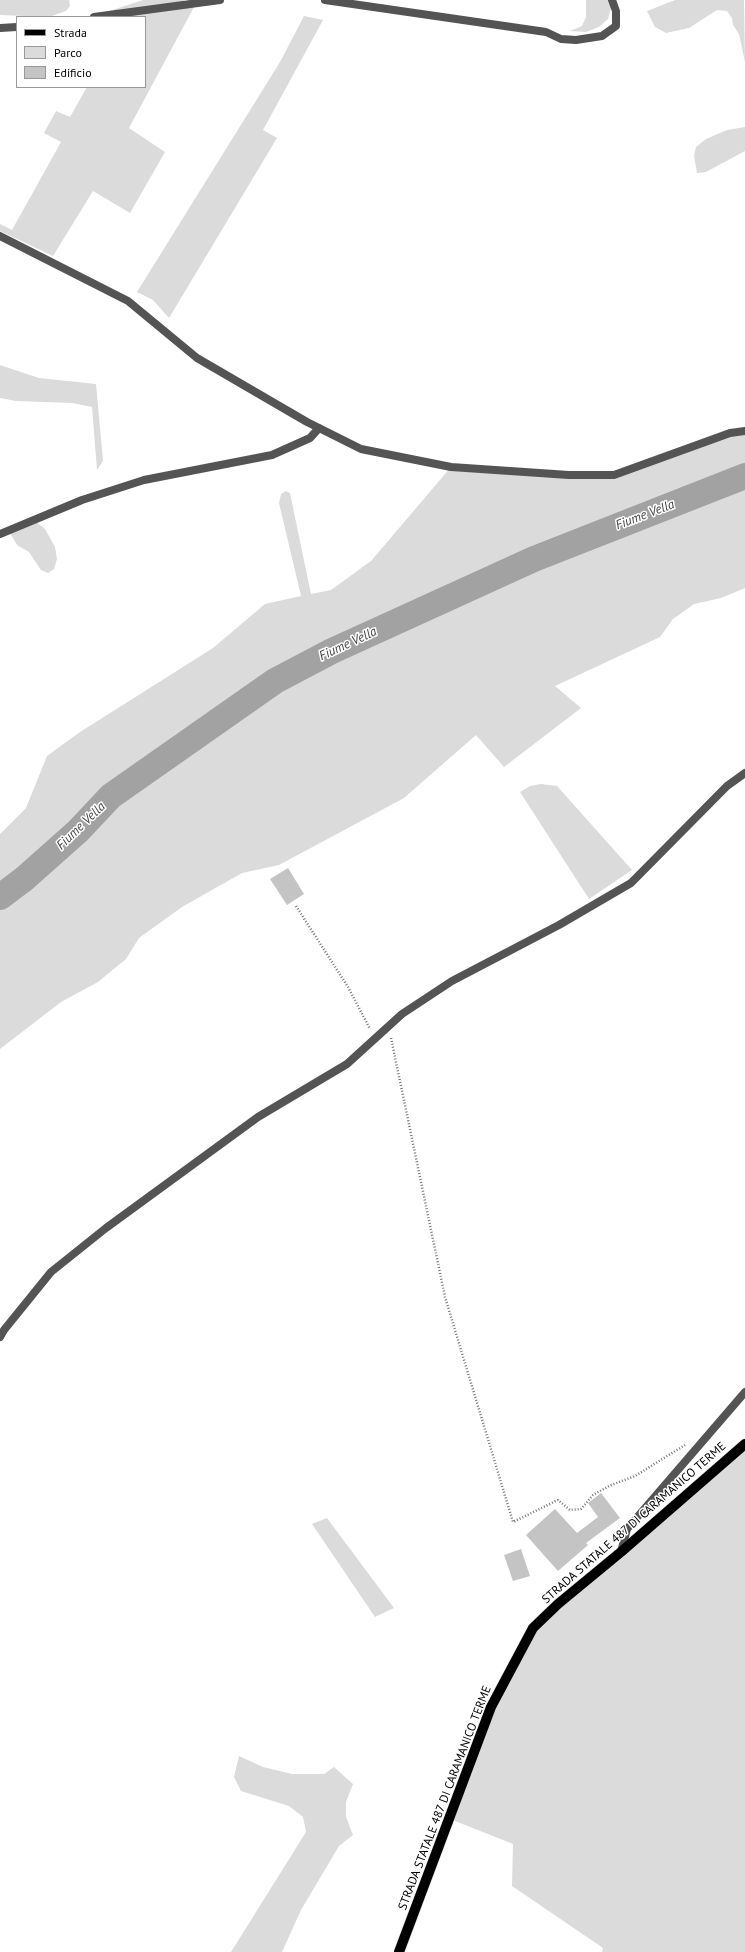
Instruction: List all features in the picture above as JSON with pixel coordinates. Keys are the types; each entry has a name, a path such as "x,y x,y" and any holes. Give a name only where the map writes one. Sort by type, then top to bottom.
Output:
{"main road":[{"name":"STRADA STATALE 487 DI CARAMANICO TERME","path":"399,1952 491,1707 533,1628 558,1604 621,1552 745,1444"}],"street":[{"path":"101,16 220,0"},
{"path":"325,0 546,32 561,39 576,40 602,36 616,26 616,11 612,0"},
{"path":"0,28 16,27"},
{"path":"0,236 128,301 197,358 319,428 361,449 451,467 569,475 614,475 730,433 745,431"},
{"path":"0,534 82,500 144,480 272,455 310,438 319,428"},
{"path":"0,1337 51,1272 106,1228 258,1117 347,1064 402,1014 452,981 559,925 630,883 727,786 745,773"},
{"path":"621,1552 627,1529 745,1392"}],"path":[{"path":"296,906 348,987 375,1038"},
{"path":"388,1026 445,1297 513,1522 558,1500 570,1510 580,1509 593,1495 609,1486 635,1476 679,1447 708,1434"}],"green space":[{"path":"0,0 69,0 70,6 66,11 52,16 0,15"},
{"path":"143,0 183,0 194,7 129,128 165,152 130,213 93,191 53,256 0,231 0,224 12,230 61,142 44,133 56,111 70,117 86,88 146,88 146,16 99,16 100,14"},
{"path":"586,0 613,0 608,19 599,27 586,32 570,31 582,26 586,17"},
{"path":"675,0 744,0 745,62 739,34 727,11 717,10 689,28 666,33 655,27 647,11"},
{"path":"304,16 323,20 263,130 277,138 169,318 153,300 137,292 280,62"},
{"path":"745,127 745,151 706,172 697,173 694,156 696,147 706,139 727,130"},
{"path":"0,365 39,378 96,384 103,461 97,470 92,407 72,403 16,401 0,398"},
{"path":"745,431 745,588 721,598 694,604 673,619 660,637 555,686 581,708 504,767 476,735 404,798 279,865 242,873 182,907 139,938 126,959 98,982 61,1002 0,1049 0,834 26,808 47,756 80,732 213,648 265,604 301,596 279,503 281,494 286,491 290,493 311,594 331,590 371,561 451,467 614,475"},
{"path":"36,522 45,529 55,547 57,559 54,569 48,573 41,570 29,552 17,545 10,533"},
{"path":"541,784 557,786 632,870 589,899 520,792 530,786"},
{"path":"745,1445 745,1952 602,1952 603,1948 512,1886 513,1844 450,1819 492,1708 533,1628"},
{"path":"327,1518 394,1608 375,1617 312,1524"},
{"path":"239,1756 263,1767 292,1774 324,1774 334,1767 353,1784 346,1802 346,1817 353,1835 339,1846 301,1910 282,1952 231,1952 306,1832 303,1817 289,1806 241,1791 234,1777"}],"building":[{"path":"288,868 304,894 287,905 270,879"},
{"path":"601,1493 620,1518 586,1543 588,1545 558,1571 526,1535 555,1509 577,1533 598,1517 588,1503"},
{"path":"521,1549 530,1576 513,1581 504,1555"}],"waterway":[{"name":"Fiume Vella","path":"0,897 24,879 78,831 111,796 275,681 332,651 534,559 745,476"}]}
